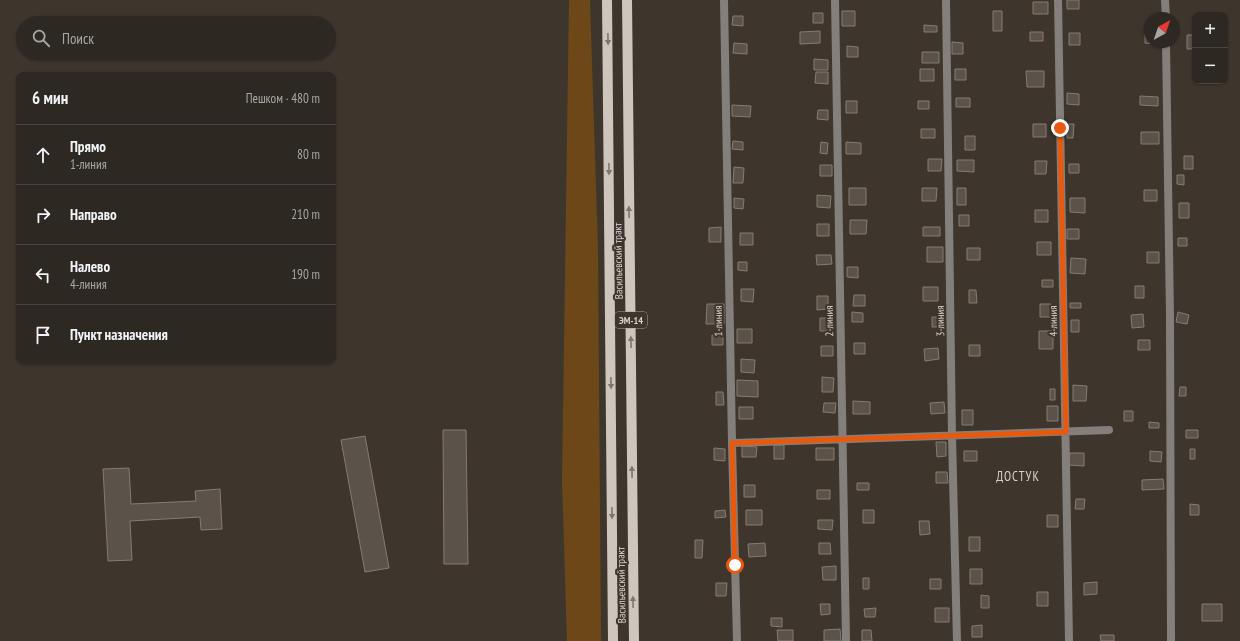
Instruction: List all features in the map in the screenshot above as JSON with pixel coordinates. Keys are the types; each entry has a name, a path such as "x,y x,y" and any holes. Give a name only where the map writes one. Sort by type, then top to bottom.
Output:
{"main road":[{"name":"Васильевский тракт","path":"607,0 613,641"},
{"name":"Васильевский тракт","path":"627,0 634,641"}],"street":[{"name":"1-линия","path":"724,0 737,641"},
{"name":"2-линия","path":"835,0 846,641"},
{"name":"3-линия","path":"946,0 952,436 957,641"},
{"name":"4-линия","path":"1058,0 1069,641"},
{"path":"1166,0 1166,12"},
{"path":"1166,48 1170,317 1172,641"},
{"path":"732,443 1109,430"}],"shaded area":[{"path":"569,0 590,0 598,249 601,641 567,641 562,482"}],"building":[{"path":"1067,0 1079,0 1079,9 1067,9"},
{"path":"1033,2 1048,2 1048,14 1033,14"},
{"path":"842,11 855,11 855,26 842,26"},
{"path":"993,11 1002,11 1002,31 993,31"},
{"path":"813,13 823,13 823,23 813,23"},
{"path":"733,16 743,16 743,26 732,25"},
{"path":"924,25 937,26 937,32 924,32"},
{"path":"820,31 820,43 800,44 800,32"},
{"path":"1030,32 1043,32 1043,41 1030,41"},
{"path":"1069,33 1080,33 1080,45 1069,45"},
{"path":"1187,35 1192,35 1192,49 1187,49"},
{"path":"952,42 963,43 963,54 952,54"},
{"path":"734,43 747,44 747,54 733,53"},
{"path":"847,46 858,47 858,57 847,57"},
{"path":"922,52 939,52 939,63 922,63"},
{"path":"814,59 828,60 828,70 814,70"},
{"path":"920,69 934,69 934,81 920,81"},
{"path":"955,69 966,69 966,80 955,80"},
{"path":"1026,71 1044,71 1044,87 1027,87"},
{"path":"816,72 828,72 828,84 815,83"},
{"path":"1067,93 1079,94 1079,105 1067,104"},
{"path":"1140,96 1158,97 1158,106 1140,105"},
{"path":"956,98 970,98 970,107 956,107"},
{"path":"846,101 857,101 857,113 846,113"},
{"path":"918,101 929,101 929,109 918,109"},
{"path":"732,105 751,106 750,117 732,116"},
{"path":"818,110 828,110 828,120 817,119"},
{"path":"1033,124 1046,124 1046,137 1033,137"},
{"path":"1067,124 1074,124 1073,138 1067,138"},
{"path":"921,129 935,129 935,138 921,138"},
{"path":"1141,132 1159,132 1159,144 1141,144"},
{"path":"965,136 975,136 975,150 965,150"},
{"path":"733,141 743,142 743,150 732,149"},
{"path":"821,142 828,143 827,154 820,153"},
{"path":"846,142 861,143 861,154 846,154"},
{"path":"1184,156 1193,156 1193,169 1184,169"},
{"path":"928,159 942,159 941,171 928,171"},
{"path":"957,160 974,160 974,172 957,171"},
{"path":"1035,161 1047,161 1046,174 1035,174"},
{"path":"1069,164 1079,164 1079,173 1069,173"},
{"path":"820,165 832,165 832,176 820,176"},
{"path":"734,167 744,168 743,183 733,183"},
{"path":"1177,175 1184,175 1184,185 1177,184"},
{"path":"849,188 866,188 866,205 849,205"},
{"path":"922,188 937,188 936,201 922,201"},
{"path":"957,188 966,188 966,205 957,205"},
{"path":"1144,190 1157,190 1157,201 1144,201"},
{"path":"817,195 831,196 830,208 817,207"},
{"path":"734,198 744,199 743,209 734,208"},
{"path":"1070,198 1085,198 1085,213 1070,212"},
{"path":"1179,203 1189,203 1189,218 1179,218"},
{"path":"1035,210 1048,210 1048,222 1035,222"},
{"path":"959,215 969,215 969,226 959,226"},
{"path":"850,220 867,220 866,234 850,234"},
{"path":"817,224 829,224 829,236 817,236"},
{"path":"721,227 721,242 709,242 709,228"},
{"path":"923,227 940,227 940,236 923,236"},
{"path":"1067,229 1079,229 1079,239 1067,239"},
{"path":"740,233 753,233 753,245 740,245"},
{"path":"1178,238 1187,238 1187,246 1178,246"},
{"path":"1037,242 1051,242 1051,255 1037,255"},
{"path":"927,247 943,247 943,262 927,262"},
{"path":"967,248 980,248 980,260 967,260"},
{"path":"1147,252 1159,252 1159,263 1147,263"},
{"path":"816,255 831,255 832,264 817,265"},
{"path":"1071,258 1086,259 1085,274 1070,273"},
{"path":"738,262 747,262 747,271 738,270"},
{"path":"847,267 858,267 858,278 847,277"},
{"path":"1042,280 1053,280 1053,287 1042,287"},
{"path":"1135,286 1144,286 1144,298 1135,298"},
{"path":"923,287 938,287 938,301 923,301"},
{"path":"741,289 754,289 753,302 741,301"},
{"path":"969,290 976,290 977,303 969,303"},
{"path":"854,295 865,295 865,306 853,306"},
{"path":"817,296 828,296 828,309 817,310"},
{"path":"1070,303 1081,303 1081,308 1070,308"},
{"path":"707,304 724,304 724,324 706,324"},
{"path":"1040,304 1051,304 1051,317 1040,317"},
{"path":"852,312 863,313 863,322 852,322"},
{"path":"1178,312 1189,315 1187,324 1176,322"},
{"path":"1143,314 1144,327 1132,328 1131,315"},
{"path":"932,317 942,317 942,327 932,327"},
{"path":"820,318 831,318 831,331 820,331"},
{"path":"1071,320 1079,320 1079,332 1071,332"},
{"path":"737,329 752,329 752,343 737,343"},
{"path":"1039,331 1053,331 1053,349 1039,349"},
{"path":"712,335 723,335 723,345 712,345"},
{"path":"1138,340 1150,340 1150,350 1138,350"},
{"path":"854,343 865,343 865,354 854,354"},
{"path":"969,345 980,345 980,356 969,356"},
{"path":"821,346 833,346 833,356 821,356"},
{"path":"938,348 939,359 925,361 924,349"},
{"path":"741,359 755,360 754,373 741,372"},
{"path":"822,377 834,378 833,392 822,392"},
{"path":"737,380 758,381 758,397 737,396"},
{"path":"1073,385 1087,386 1086,401 1073,401"},
{"path":"1180,387 1186,387 1186,396 1179,396"},
{"path":"1050,389 1055,389 1055,400 1050,400"},
{"path":"716,392 723,392 724,405 716,405"},
{"path":"853,401 870,402 870,414 853,414"},
{"path":"944,402 945,413 931,414 930,403"},
{"path":"824,403 836,403 835,413 823,412"},
{"path":"1047,406 1058,406 1058,421 1047,421"},
{"path":"739,407 753,407 753,419 739,419"},
{"path":"962,410 973,410 973,425 962,425"},
{"path":"1124,411 1133,411 1133,421 1124,421"},
{"path":"1149,422 1159,423 1159,428 1149,428"},
{"path":"443,430 466,430 468,564 444,564"},
{"path":"1186,430 1198,430 1198,438 1186,438"},
{"path":"365,436 389,568 365,572 341,440"},
{"path":"936,442 946,442 946,456 937,457"},
{"path":"774,445 784,445 784,459 774,459"},
{"path":"742,446 757,447 756,457 742,457"},
{"path":"714,448 725,449 725,461 714,460"},
{"path":"816,448 834,448 834,460 816,460"},
{"path":"1190,449 1195,449 1195,459 1190,459"},
{"path":"964,451 977,451 977,461 964,461"},
{"path":"1150,451 1162,452 1161,462 1150,461"},
{"path":"1070,453 1084,453 1084,466 1069,465"},
{"path":"129,468 131,504 196,501 195,491 220,489 222,529 201,530 200,517 130,521 132,560 108,561 103,469"},
{"path":"936,472 947,472 948,483 936,483"},
{"path":"1163,479 1164,489 1142,490 1142,480"},
{"path":"857,483 869,483 869,490 857,490"},
{"path":"744,485 755,485 755,497 744,497"},
{"path":"817,490 830,490 830,499 817,499"},
{"path":"1076,499 1085,499 1084,509 1075,509"},
{"path":"1190,504 1199,505 1199,515 1190,515"},
{"path":"725,510 726,517 715,518 715,511"},
{"path":"746,510 762,510 762,525 746,525"},
{"path":"863,510 874,510 874,523 863,523"},
{"path":"1047,515 1058,515 1058,527 1047,527"},
{"path":"818,520 833,520 832,530 818,529"},
{"path":"919,521 929,521 930,534 920,535"},
{"path":"969,537 980,537 980,551 969,551"},
{"path":"695,540 703,540 702,558 695,558"},
{"path":"765,543 766,556 749,557 748,544"},
{"path":"819,543 830,543 831,554 819,554"},
{"path":"836,566 836,580 823,580 822,567"},
{"path":"970,569 982,569 982,584 970,584"},
{"path":"863,578 869,578 869,589 863,589"},
{"path":"930,579 941,579 941,589 930,589"},
{"path":"1097,582 1097,594 1084,595 1084,583"},
{"path":"716,583 727,583 726,596 716,596"},
{"path":"1037,592 1048,592 1048,606 1037,606"},
{"path":"981,595 989,596 989,608 981,608"},
{"path":"820,604 830,604 830,614 821,615"},
{"path":"1202,604 1222,604 1222,621 1202,621"},
{"path":"876,608 875,617 865,617 864,609"},
{"path":"935,608 949,608 949,622 935,622"},
{"path":"771,618 782,618 782,627 771,626"},
{"path":"982,625 982,637 972,637 972,626"},
{"path":"840,629 841,641 824,641 824,630"},
{"path":"777,630 793,630 793,641 778,641"},
{"path":"862,630 871,630 872,641 862,641"},
{"path":"1100,635 1114,635 1114,641 1101,641"}],"district":[{"name":"ДОСТУК","path":"1018,476"}],"route":[{"path":"735,565 732,443 1066,432 1060,128"}]}
